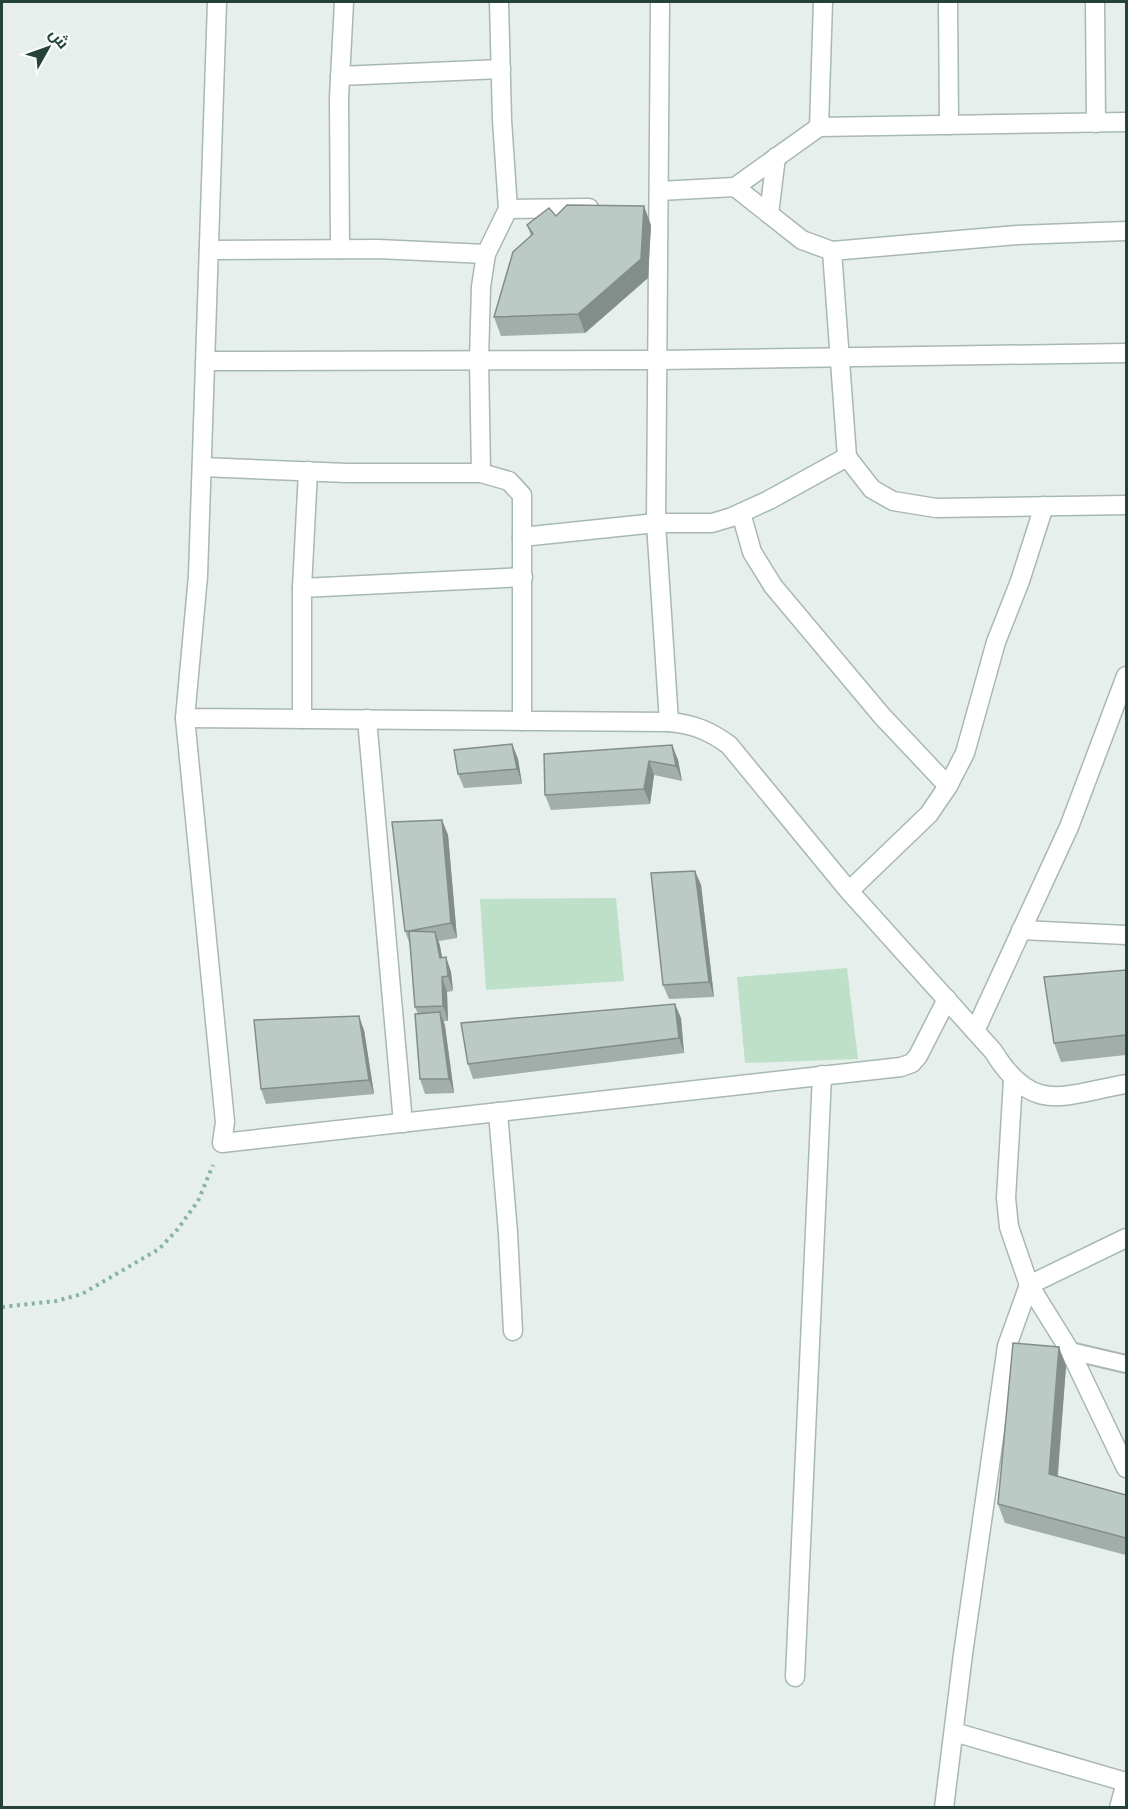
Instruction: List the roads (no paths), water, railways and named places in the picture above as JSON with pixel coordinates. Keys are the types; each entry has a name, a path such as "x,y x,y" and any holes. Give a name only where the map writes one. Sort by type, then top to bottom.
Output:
{"street":[{"path":"217,2 198,576 185,718 225,1122 222,1143 901,1067 912,1063 918,1056 947,999"},
{"path":"340,249 340,76 344,2"},
{"path":"481,473 479,360 481,287 486,254 508,209 499,2"},
{"path":"660,2 656,523 669,722"},
{"path":"819,127 823,2"},
{"path":"948,2 949,125"},
{"path":"1095,2 1096,123"},
{"path":"340,76 501,69"},
{"path":"635,208 659,199 735,187 819,127 1126,122"},
{"path":"769,214 776,157"},
{"path":"735,187 802,240 832,251 1017,236 1126,231"},
{"path":"508,209 612,208"},
{"path":"209,250 378,249 486,254"},
{"path":"832,251 848,457 872,489 893,501 936,508 1126,505"},
{"path":"206,362 657,360 1126,353"},
{"path":"522,537 656,523 712,523 769,500 848,457"},
{"path":"202,467 481,473 509,481 522,495 522,721"},
{"path":"302,719 302,588 308,471"},
{"path":"849,891 929,814 948,786 965,753 996,642 1020,581 1044,506"},
{"path":"741,513 753,552 773,586 882,716 948,786"},
{"path":"302,588 523,577"},
{"path":"975,1031 1069,827 1126,676"},
{"path":"185,718 669,722 699,727 713,733 729,745 849,891 993,1051 1013,1080 1035,1094 1053,1097 1126,1084"},
{"path":"367,719 402,1123"},
{"path":"1022,930 1126,935"},
{"path":"795,1677 822,1075"},
{"path":"1013,1080 1006,1210 1009,1227 1029,1285 1070,1351 1126,1468"},
{"path":"498,1112 513,1331"},
{"path":"944,1808 1007,1346 1029,1285 1126,1238"},
{"path":"954,1732 1126,1782 1119,1808"}],"lane":[{"path":"1070,1351 1126,1364"}]}
